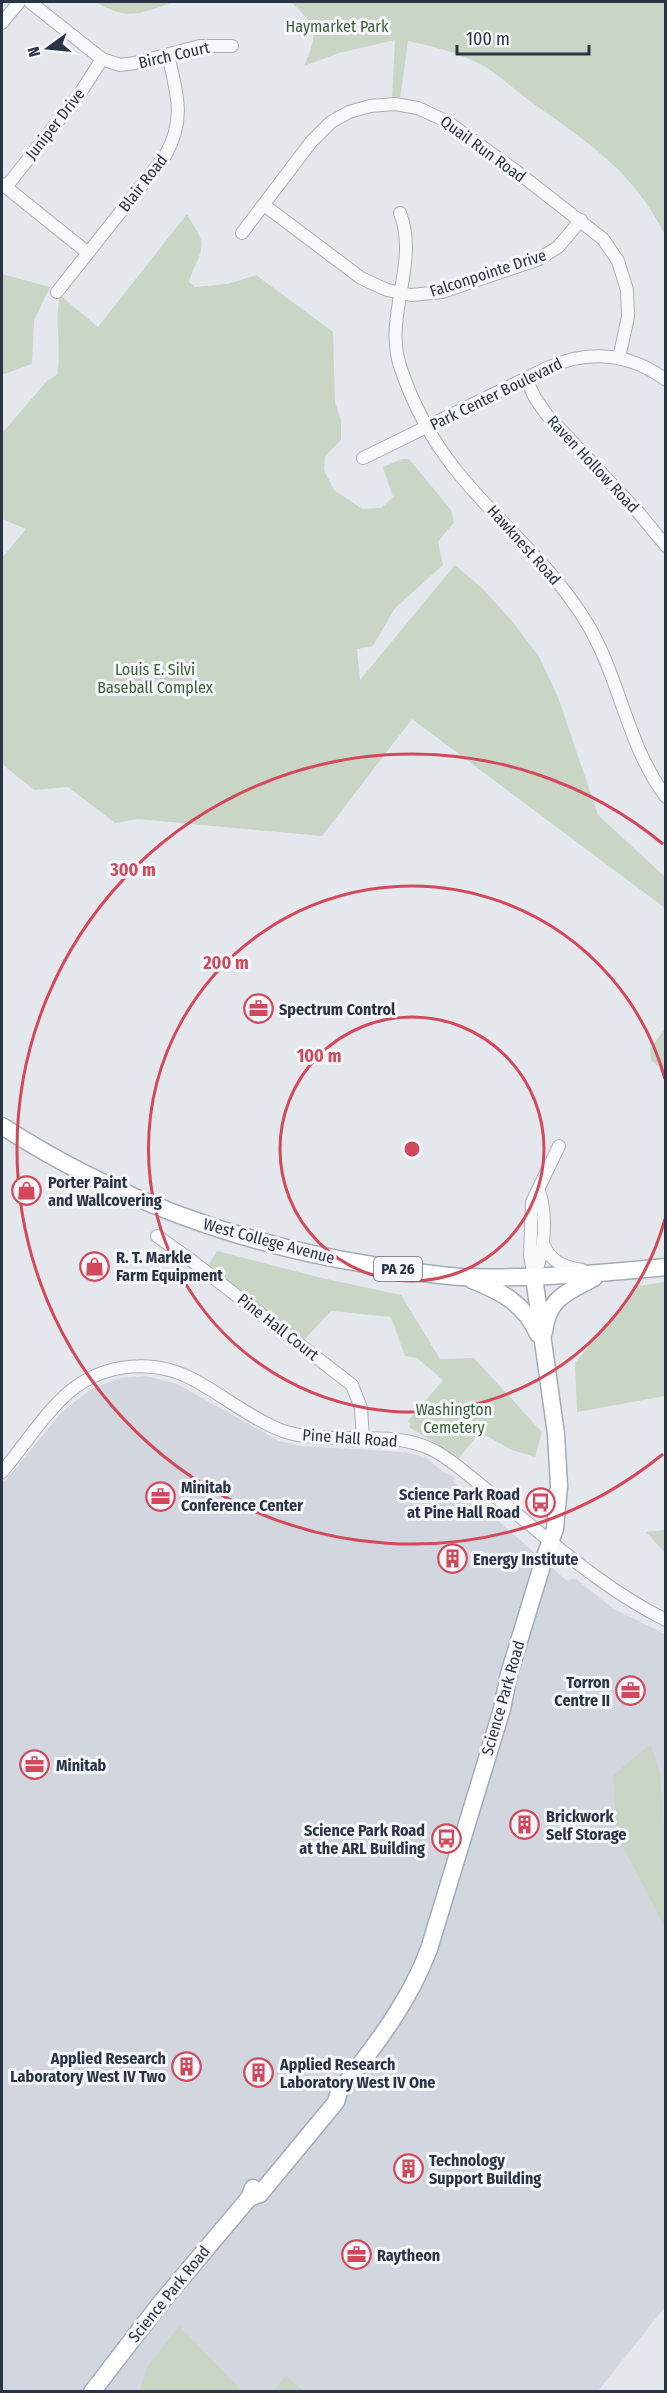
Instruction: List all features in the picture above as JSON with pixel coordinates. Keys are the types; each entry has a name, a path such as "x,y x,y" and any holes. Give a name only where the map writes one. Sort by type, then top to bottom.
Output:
{"main road":[{"name":"West College Avenue","path":"2,1126 106,1184 177,1214 234,1233 333,1260 463,1277 534,1277 666,1267"},
{"path":"544,1348 545,1324 554,1304 569,1289 604,1273"},
{"path":"463,1277 499,1291 513,1300 531,1321 544,1348"},
{"name":"Science Park Road","path":"92,2391 137,2332 249,2199 260,2194 336,2102 339,2092 390,2026 422,1969 502,1709 509,1674 555,1529 559,1468 534,1277"}],"street":[{"path":"2,23 19,2"},
{"name":"Birch Court","path":"30,2 110,63 128,65 200,46 232,46"},
{"name":"Blair Road","path":"57,292 173,143 178,127 179,111 168,55"},
{"name":"Juniper Drive","path":"4,186 79,95 102,59"},
{"name":"Quail Run Road","path":"242,233 311,142 331,122 359,108 399,104 418,108 446,121 581,220 609,246 626,280 628,299 628,317 619,358"},
{"path":"4,186 88,253"},
{"name":"Falconpointe Drive","path":"264,205 361,278 400,294 417,295 442,292 539,259 558,247 581,220"},
{"name":"Hawknest Road","path":"400,213 407,238 396,324 398,357 404,376 428,427 456,470 549,571 576,605 604,658 639,754 666,797"},
{"name":"Park Center Boulevard","path":"363,458 571,359 599,355 619,358 645,366 666,381"},
{"name":"Raven Hollow Road","path":"526,379 541,408 638,512 666,546"},
{"path":"534,1277 530,1256 532,1202 559,1146"},
{"path":"534,1277 542,1256 543,1203 539,1191"},
{"name":"Pine Hall Court","path":"157,1236 352,1385 361,1408 363,1439"},
{"path":"542,1241 549,1255 560,1264 604,1273"},
{"name":"Pine Hall Road","path":"2,1472 70,1391 100,1373 129,1366 154,1366 184,1375 272,1426 288,1432 306,1436 404,1442 434,1450 614,1591 666,1620"}],"shaded area":[{"path":"146,1376 177,1384 279,1441 300,1446 403,1452 425,1457 443,1472 455,1478 453,1481 567,1581 576,1579 614,1609 665,1634 665,2307 598,2391 2,2391 2,1481 5,1481 62,1412 91,1389 120,1378"}],"green space":[{"path":"96,2 174,2 135,14 126,14"},
{"name":"Haymarket Park","path":"291,2 665,2 665,235 638,192 607,159 498,76 470,59 408,41 400,99 392,98 395,40 339,53 304,66 312,46 313,31 306,18"},
{"name":"Louis E. Silvi Baseball Complex","path":"187,214 201,240 199,256 189,282 195,287 228,284 256,275 333,332 335,402 341,420 341,440 325,456 324,470 334,490 362,509 381,508 393,497 383,467 402,459 409,459 451,510 454,522 438,542 443,565 395,608 373,646 357,649 360,680 455,565 482,588 538,655 558,697 598,815 665,877 665,908 412,719 322,836 138,819 115,823 68,787 34,790 2,764 2,558 26,529 2,519 2,433 47,381 57,375 60,295 98,327"},
{"path":"2,274 50,287 34,320 32,364 2,375"},
{"path":"665,1029 665,1073 651,1060 650,1049"},
{"name":"Washington Cemetery","path":"217,1251 326,1279 401,1295 440,1359 474,1358 542,1432 535,1457 512,1450 487,1436 476,1437 459,1458 409,1427 411,1424 408,1421 443,1380 417,1358 405,1356 391,1317 331,1311 303,1341 208,1266"},
{"path":"665,1282 665,1396 577,1412 575,1363 638,1286"},
{"path":"666,1530 665,1553 646,1532"},
{"path":"651,1744 660,1774 665,1829 665,1928 617,1835 613,1775"},
{"path":"179,2326 242,2391 139,2391 148,2366"},
{"path":"286,2376 304,2391 273,2391"}],"place":[{"name":"Spectrum Control","path":"258,1009"},
{"name":"Porter Paint and Wallcovering","path":"27,1191"},
{"name":"R. T. Markle Farm Equipment","path":"95,1266"},
{"name":"Minitab Conference Center","path":"160,1496"},
{"name":"Science Park Road at Pine Hall Road","path":"541,1503"},
{"name":"Energy Institute","path":"452,1559"},
{"name":"Torron Centre II","path":"631,1691"},
{"name":"Minitab","path":"35,1765"},
{"name":"Brickwork Self Storage","path":"525,1825"},
{"name":"Science Park Road at the ARL Building","path":"446,1839"},
{"name":"Applied Research Laboratory West IV Two","path":"187,2067"},
{"name":"Applied Research Laboratory West IV One","path":"259,2073"},
{"name":"Technology Support Building","path":"408,2169"},
{"name":"Raytheon","path":"356,2255"}]}
